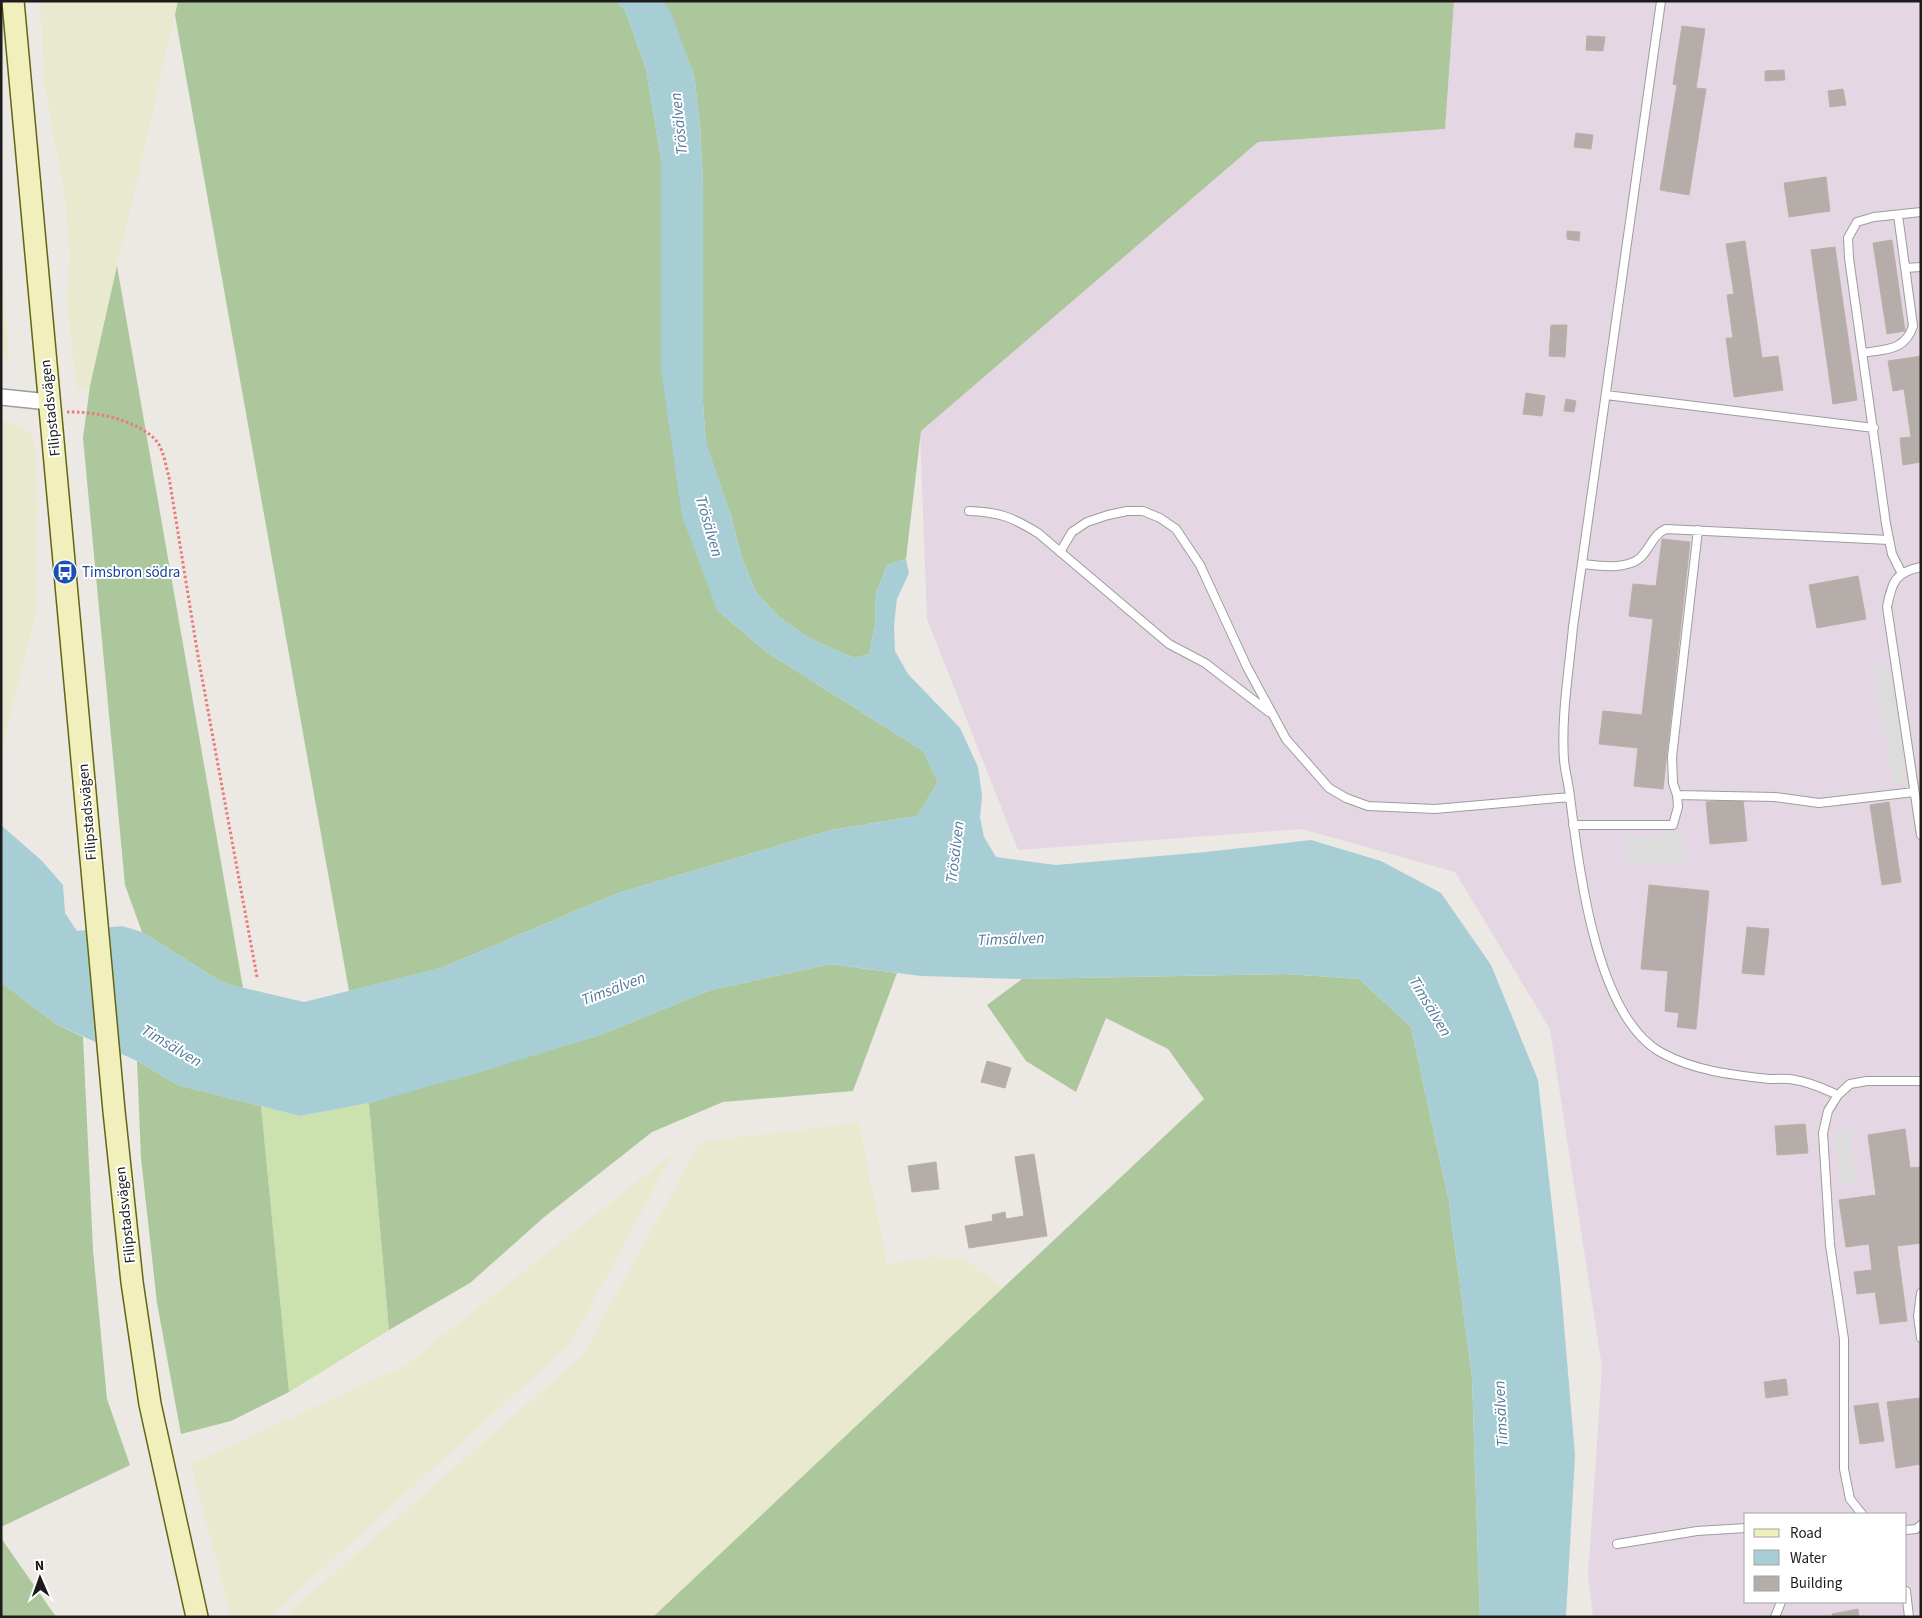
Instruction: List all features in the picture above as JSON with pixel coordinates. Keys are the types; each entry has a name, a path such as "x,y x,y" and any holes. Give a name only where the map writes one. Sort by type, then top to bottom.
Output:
{"main road":[{"name":"Filipstadsvägen","path":"13,1 109,1052 132,1282 150,1404 197,1617"}],"street":[{"path":"1,397 49,402"}],"lane":[{"path":"1661,1 1582,564 1564,723 1564,760 1573,825 1589,917 1617,1002 1635,1032 1661,1053 1693,1067 1730,1074 1796,1080 1816,1085 1838,1095"},
{"path":"1901,572 1892,554 1889,540 1849,258 1848,238 1857,222 1921,212"},
{"path":"1863,352 1898,346 1909,337 1913,326 1898,215"},
{"path":"1905,268 1921,267"},
{"path":"1606,395 1874,428"},
{"path":"969,511 994,512 1014,518 1038,533 1169,644 1205,663 1276,718"},
{"path":"1060,552 1072,532 1087,522 1127,511 1143,511 1160,518 1176,529 1200,565 1247,667 1286,739 1329,788 1368,806 1434,809 1570,797"},
{"path":"1582,564 1603,566 1628,564 1640,558 1660,531 1666,529 1889,540"},
{"path":"1573,825 1673,825 1678,807 1678,795 1672,783 1672,757 1698,530"},
{"path":"1921,567 1901,572 1891,587 1887,607 1921,835"},
{"path":"1678,795 1775,797 1819,803 1914,792"},
{"path":"1860,1513 1850,1499 1844,1469 1844,1338 1830,1245 1823,1133 1828,1111 1838,1095 1850,1084 1867,1081 1921,1081"},
{"path":"1921,1293 1918,1316 1921,1338"},
{"path":"1907,1530 1916,1529 1921,1525"},
{"path":"1617,1544 1697,1531 1744,1528"},
{"path":"1907,1600 1909,1617"},
{"path":"1775,1617 1781,1603"}],"path":[{"path":"49,402 59,413 78,413 126,421 142,429 158,444 163,454 169,477 200,665 257,977"}],"shaded area":[{"path":"1454,1 1921,1 1921,1617 1593,1617 1588,1576 1602,1367 1550,1029 1455,872 1302,829 1018,850 927,619 920,431 1258,142 1445,129"},
{"path":"1889,666 1907,782 1893,785 1874,669"},
{"path":"1683,833 1685,862 1628,865 1626,837"},
{"path":"1851,1129 1855,1183 1839,1184 1835,1130"}],"green space":[{"path":"40,1 178,1 90,386 77,390 67,302 70,257 65,198 44,81"},
{"path":"178,1 615,1 625,10 646,69 661,159 661,368 717,610 765,651 923,751 938,782 917,816 831,830 618,893 441,968 349,991 175,15"},
{"path":"663,1 1454,1 1445,129 1258,142 921,431 906,559 887,565 876,593 875,625 869,654 855,658 808,637 780,618 756,592 741,556 731,516 706,444 703,403 703,183 700,125 694,75"},
{"path":"1,240 9,360 1,358"},
{"path":"117,266 243,988 223,983 142,932 125,885 83,438 90,386"},
{"path":"1,420 12,423 31,433 36,451 37,609 4,743 1,746"},
{"path":"830,964 897,973 853,1091 723,1102 652,1132 543,1218 470,1283 389,1330 369,1103 597,1036 711,990"},
{"path":"1287,974 1359,979 1411,1027 1449,1202 1472,1377 1480,1617 653,1617 1204,1099 1168,1049 1106,1018 1076,1092 1026,1061 987,1005 1022,979"},
{"path":"1,982 56,1024 83,1037 93,1250 107,1399 130,1465 1,1527"},
{"path":"137,1061 178,1085 261,1106 289,1392 231,1421 181,1434 157,1303 141,1158"},
{"path":"369,1103 389,1330 289,1392 261,1106 300,1116"},
{"path":"859,1123 887,1264 932,1257 964,1259 1003,1288 653,1617 284,1617 583,1355 700,1142"},
{"path":"673,1153 571,1343 269,1617 231,1617 191,1464 406,1365"},
{"path":"1,1538 56,1617 1,1617"}],"water":[{"path":"615,1 663,1 672,15 694,75 700,125 703,183 703,403 706,443 731,516 741,556 756,592 780,618 808,637 855,658 869,654 875,625 876,593 887,565 906,559 909,573 897,599 894,625 895,651 908,674 960,728 978,767 982,796 980,817 984,837 996,857 1056,865 1206,852 1311,840 1381,861 1441,893 1491,965 1538,1080 1560,1278 1575,1455 1566,1617 1480,1617 1472,1377 1449,1202 1411,1027 1359,979 1287,974 1022,979 921,976 830,964 711,990 597,1036 481,1072 369,1103 300,1116 178,1085 137,1061 56,1024 1,982 1,825 42,861 63,885 65,913 77,931 122,926 142,932 223,983 304,1002 441,968 618,893 831,830 917,816 938,782 923,751 765,651 717,610 682,516 661,368 661,159 646,69 625,10"}],"building":[{"path":"1682,26 1705,29 1696,88 1706,89 1689,195 1660,190 1677,85 1673,84"},
{"path":"1587,36 1605,37 1603,51 1586,50"},
{"path":"1784,70 1785,80 1765,81 1765,71"},
{"path":"1843,89 1846,105 1830,107 1828,91"},
{"path":"1576,133 1593,135 1591,149 1574,147"},
{"path":"1826,177 1830,211 1789,217 1784,183"},
{"path":"1567,231 1580,232 1579,241 1567,239"},
{"path":"1892,240 1905,331 1887,334 1873,243"},
{"path":"1745,241 1762,358 1778,356 1783,390 1734,397 1726,338 1733,338 1727,295 1734,294 1726,244"},
{"path":"1835,247 1857,400 1833,404 1811,250"},
{"path":"1551,325 1567,325 1565,357 1549,356"},
{"path":"1921,356 1921,462 1903,465 1900,438 1911,437 1904,389 1893,391 1888,361"},
{"path":"1526,393 1545,396 1542,416 1523,414"},
{"path":"1566,399 1576,401 1574,412 1564,411"},
{"path":"1662,539 1690,542 1663,789 1634,786 1638,748 1599,744 1603,711 1642,715 1653,619 1629,616 1633,584 1656,586"},
{"path":"1858,576 1866,619 1817,628 1809,585"},
{"path":"1743,799 1747,841 1710,844 1706,802"},
{"path":"1889,802 1901,882 1882,885 1870,805"},
{"path":"1649,885 1709,891 1696,1029 1677,1027 1679,1013 1665,1011 1668,971 1641,969"},
{"path":"1747,927 1769,929 1764,975 1742,973"},
{"path":"987,1061 1011,1068 1005,1088 981,1082"},
{"path":"1805,1124 1808,1153 1777,1155 1775,1126"},
{"path":"1905,1129 1910,1168 1921,1167 1921,1243 1897,1246 1907,1321 1880,1324 1875,1292 1857,1294 1854,1272 1872,1270 1869,1244 1846,1247 1839,1200 1876,1195 1868,1135"},
{"path":"1034,1154 1047,1236 969,1248 965,1226 993,1221 992,1215 1005,1212 1006,1219 1024,1216 1015,1157"},
{"path":"936,1162 939,1189 912,1192 908,1166"},
{"path":"1786,1379 1788,1395 1766,1398 1764,1382"},
{"path":"1920,1398 1921,1464 1896,1468 1887,1402"},
{"path":"1878,1403 1884,1441 1860,1444 1854,1406"},
{"path":"1858,1609 1859,1617 1833,1617 1832,1614"}],"place":[{"name":"Timsbron södra","path":"65,572"}],"water label":[{"name":"Trösälven","path":"678,124"},
{"name":"Trösälven","path":"710,526"},
{"name":"Trösälven","path":"954,852"},
{"name":"Timsälven","path":"1011,938"},
{"name":"Timsälven","path":"613,988"},
{"name":"Timsälven","path":"1431,1006"},
{"name":"Timsälven","path":"172,1045"},
{"name":"Timsälven","path":"1500,1414"}]}
